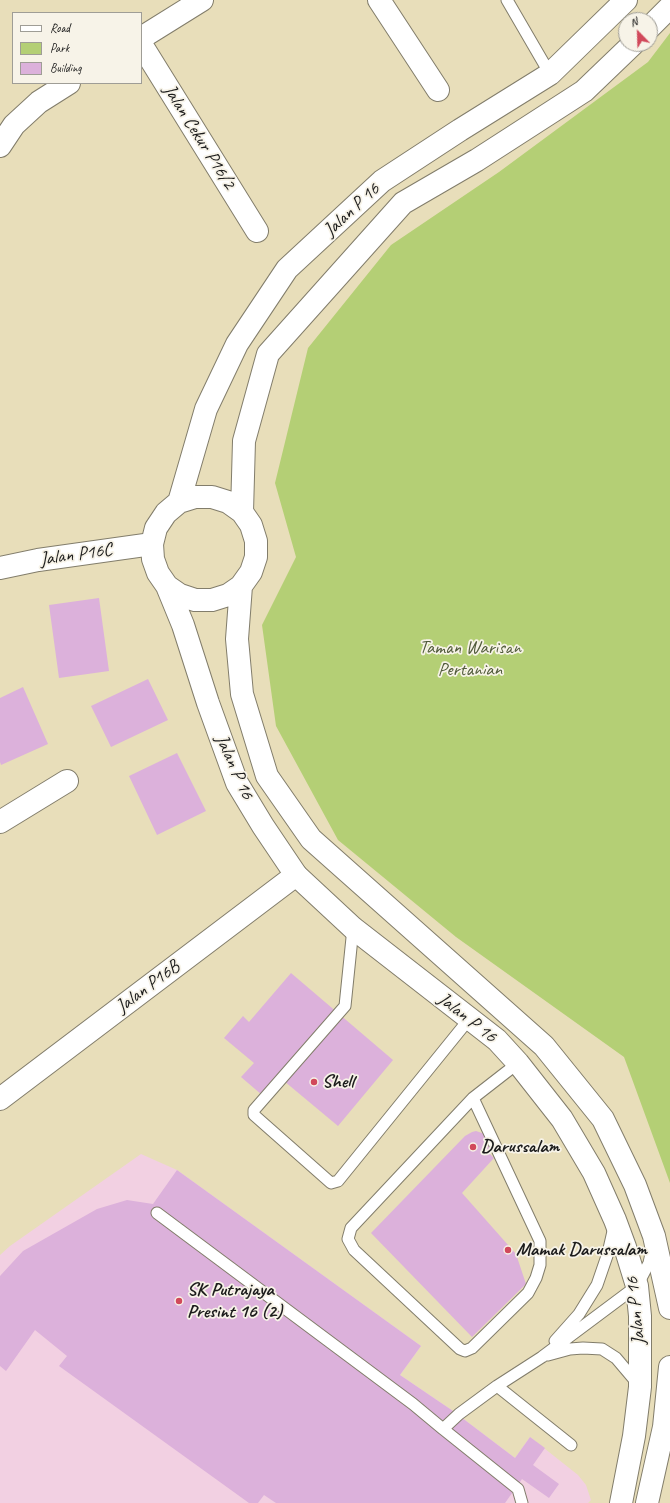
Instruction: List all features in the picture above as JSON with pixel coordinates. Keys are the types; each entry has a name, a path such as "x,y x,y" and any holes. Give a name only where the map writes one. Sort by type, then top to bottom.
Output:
{"street":[{"path":"142,37 202,0"},
{"path":"379,0 438,90"},
{"name":"Jalan P 16","path":"180,502 206,409 236,344 287,269 382,181 550,74 626,0"},
{"path":"658,19 670,7"},
{"name":"Jalan Cekur P16/2","path":"142,46 257,231"},
{"name":"Jalan P 16","path":"242,512 244,441 268,354 403,204 477,160 584,92 625,52"},
{"path":"0,146 14,125 39,102 66,84"},
{"name":"Jalan P 16","path":"167,586 180,595 195,600 212,600 228,595 241,586 251,572 256,557 256,541 253,530 242,512 228,502 212,497 196,497 180,502 166,513 156,528 152,544 155,566 167,586 183,624 208,703 237,783 263,826 296,875 353,928 497,1040 518,1063 562,1119 594,1174 616,1220 637,1286 640,1316 640,1387 634,1436 621,1503"},
{"name":"Jalan P16C","path":"0,568 38,560 152,544"},
{"name":"Jalan P 16","path":"241,586 237,639 242,694 267,776 311,839 544,1046 603,1119 635,1184 654,1236 670,1308"},
{"path":"0,822 67,781"},
{"name":"Jalan P16B","path":"0,1099 296,875"},
{"path":"647,1503 664,1427 670,1367"}],"lane":[{"path":"507,0 550,74"},
{"path":"353,928 345,1006 254,1110 254,1116 331,1183 338,1181 470,1018"},
{"path":"473,1098 540,1241 540,1265 536,1278 528,1293 472,1348 465,1352 354,1250 348,1239 351,1228 473,1098 518,1063"},
{"path":"157,1213 413,1404 518,1489 522,1503"},
{"path":"542,1357 579,1314 597,1285 608,1253 616,1220"},
{"path":"443,1429 459,1414 497,1386 542,1357 637,1286 649,1263 654,1236"},
{"path":"542,1357 570,1349 602,1349 616,1358 640,1387"},
{"path":"497,1386 570,1445"}],"shaded area":[{"name":"SK Putrajaya Presint 16 (2)","path":"141,1154 177,1170 421,1346 400,1375 453,1411 515,1458 530,1437 578,1475 586,1485 591,1500 588,1503 0,1503 0,1255 10,1246"}],"green space":[{"name":"Taman Warisan Pertanian","path":"670,33 670,1183 624,1057 456,937 338,840 276,726 262,625 296,557 275,483 308,348 391,245 499,172 648,62 656,52 658,52 658,49"}],"building":[{"path":"99,598 109,671 59,678 49,605"},
{"path":"148,679 168,720 111,747 91,706"},
{"path":"23,687 48,744 1,765 0,698"},
{"path":"177,753 206,811 157,835 129,776"},
{"path":"291,973 393,1060 338,1126 278,1076 262,1095 241,1077 254,1063 224,1038 243,1016 249,1022"},
{"path":"476,1131 485,1134 491,1146 489,1153 494,1158 462,1193 516,1254 526,1284 472,1337 371,1233 465,1136"},
{"name":"SK Putrajaya Presint 16 (2)","path":"177,1170 421,1346 400,1375 453,1411 515,1458 530,1437 545,1448 533,1465 559,1484 549,1498 522,1479 505,1503 276,1503 264,1495 258,1503 249,1503 59,1366 67,1356 35,1330 6,1371 0,1366 0,1276 23,1251 97,1209 127,1200 153,1204"}],"place":[{"name":"Shell","path":"314,1082"},
{"name":"Darussalam","path":"473,1147"},
{"name":"Mamak Darussalam","path":"508,1250"},
{"name":"SK Putrajaya Presint 16 (2)","path":"179,1301"}]}
